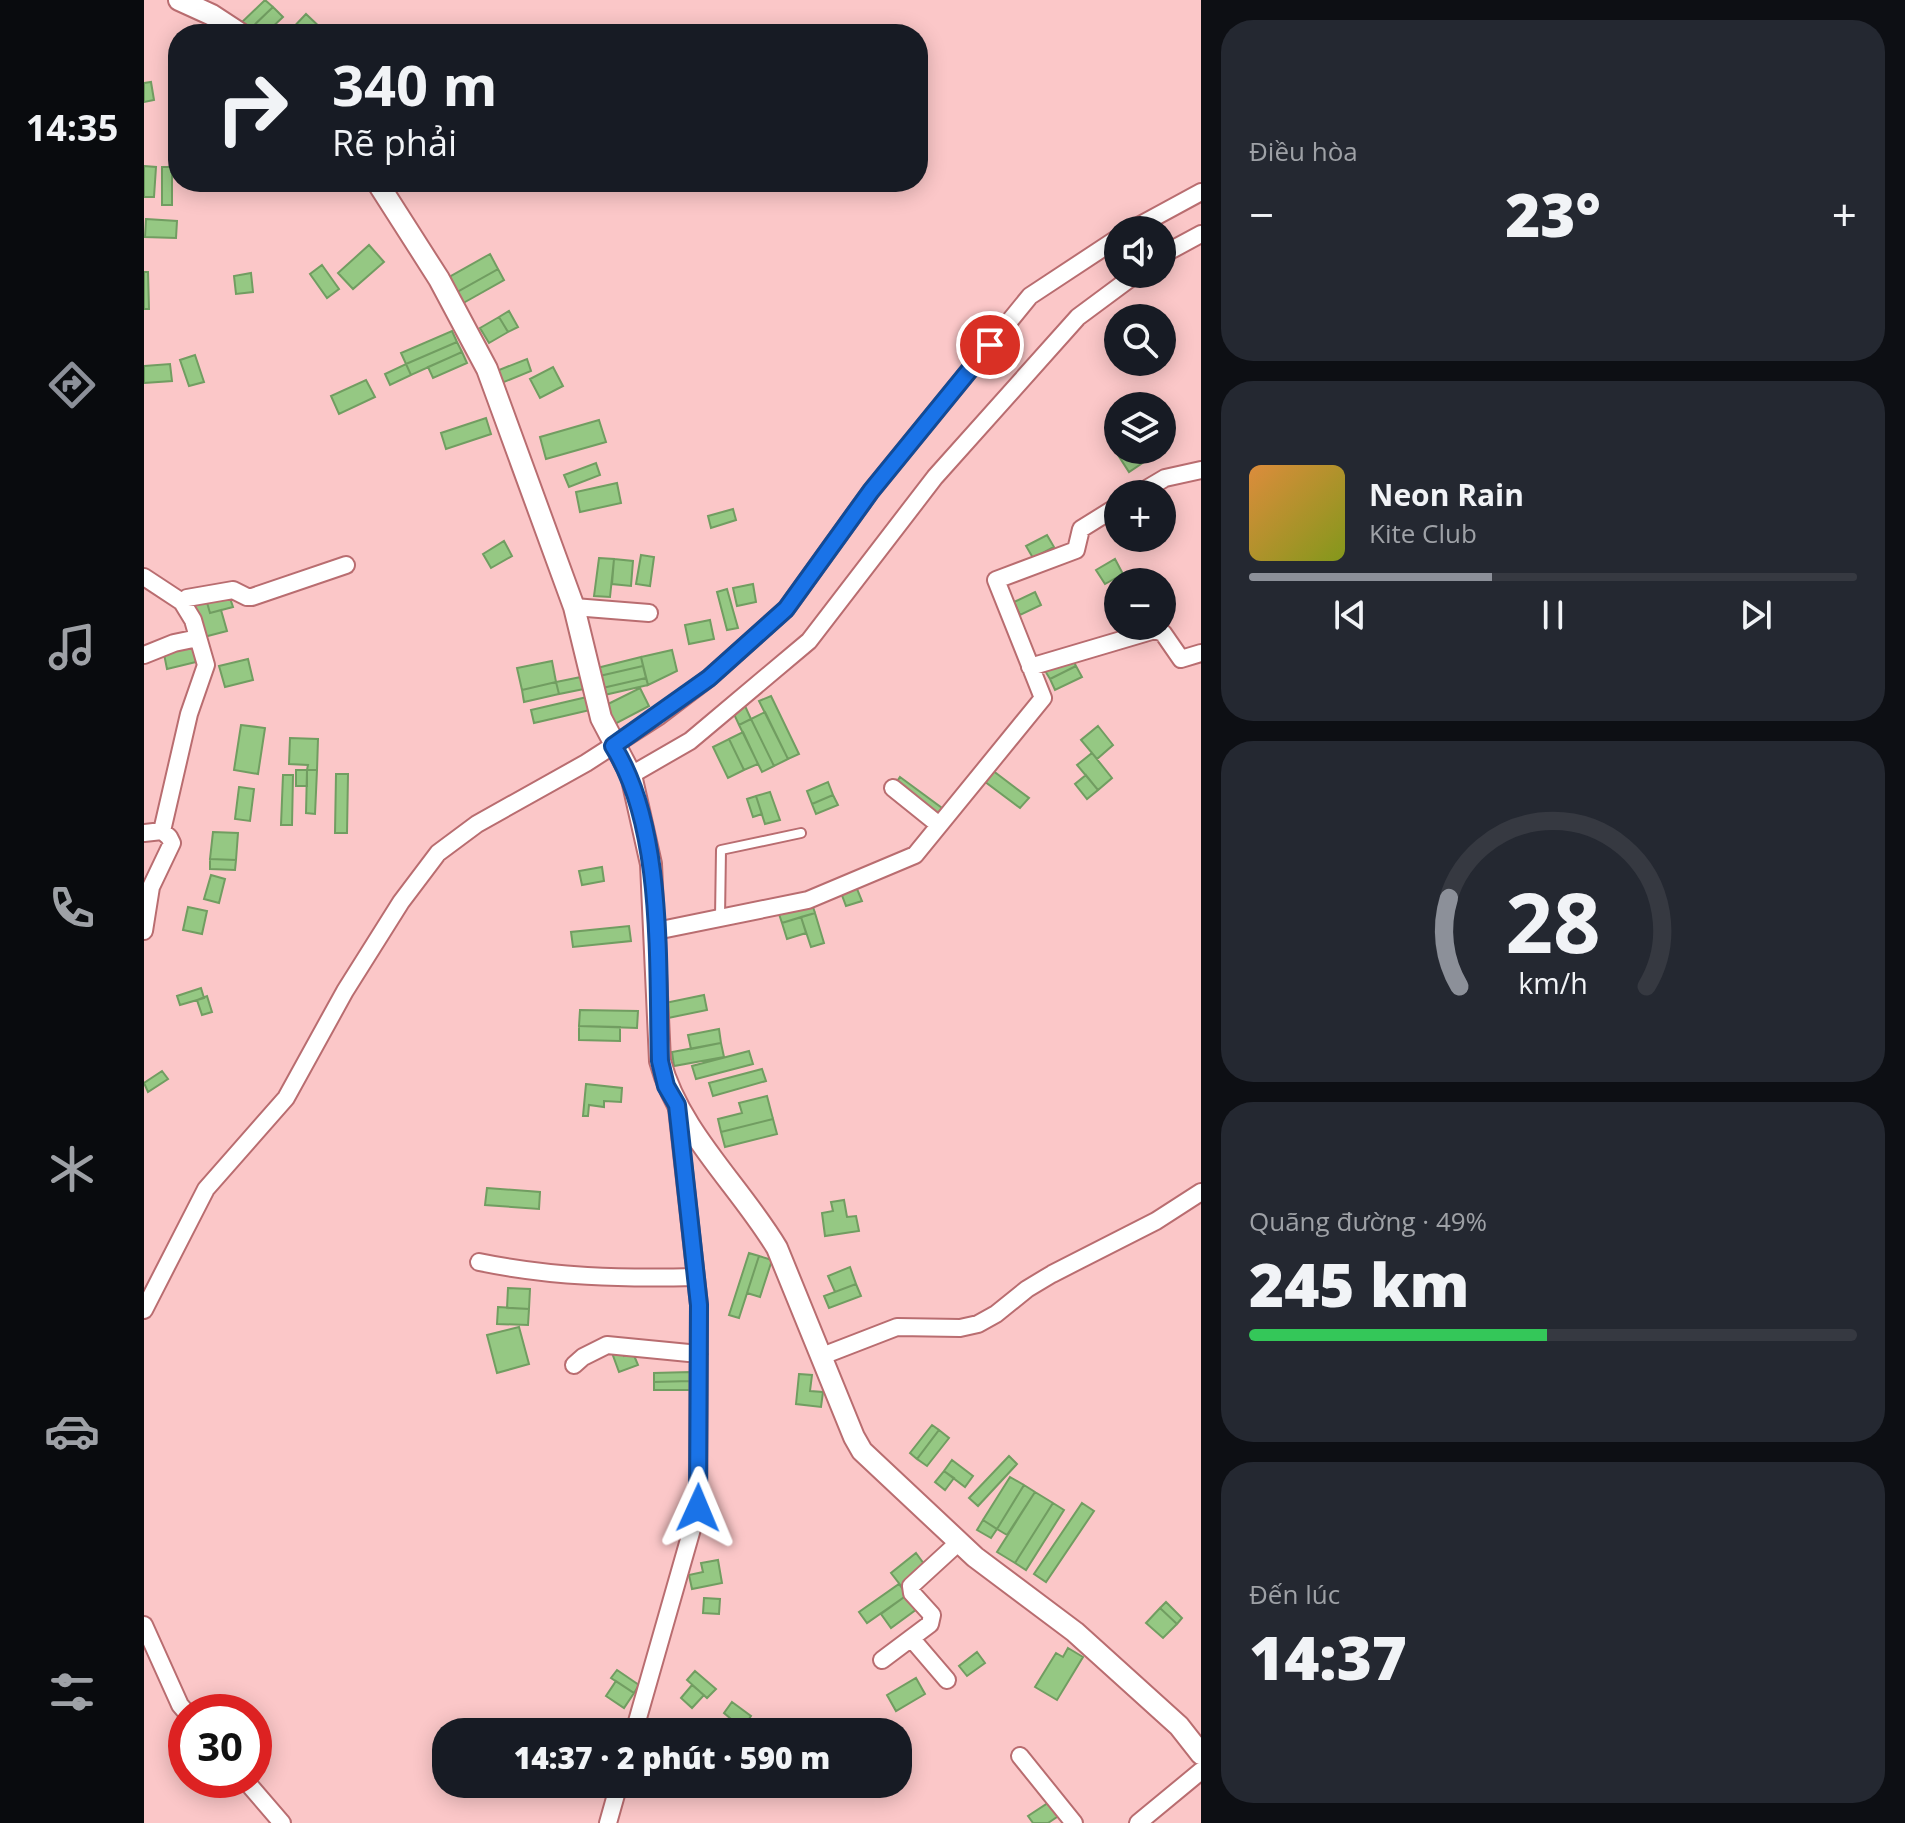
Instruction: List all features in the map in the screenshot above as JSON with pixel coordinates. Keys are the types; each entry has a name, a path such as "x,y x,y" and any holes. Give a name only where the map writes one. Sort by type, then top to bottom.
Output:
{"street":[{"path":"179,0 226,24"},
{"path":"383,192 439,279 487,369 574,607 601,718 622,760 648,844 656,931 660,1061 666,1086 777,1248 862,1451 959,1542 1075,1632 1179,1726 1201,1754"},
{"path":"1157,216 1201,192"},
{"path":"1176,247 1201,234"},
{"path":"622,760 786,609 871,491 1030,296 1104,247"},
{"path":"144,1310 206,1189 286,1098 345,991 422,871 438,853 466,832 622,760 690,741 809,641 935,477 1078,317 1117,288"},
{"path":"1162,480 1201,470"},
{"path":"656,931 808,900 915,855 1043,698 996,580 1076,550 1081,529 1104,515"},
{"path":"182,602 187,598 233,590 252,597 346,565"},
{"path":"144,577 182,602 193,620 206,665 189,714 162,831"},
{"path":"574,607 649,613"},
{"path":"1030,667 1155,630 1163,633 1181,659 1201,653"},
{"path":"144,655 174,643 198,638"},
{"path":"893,788 939,825"},
{"path":"144,833 162,831 172,843 151,887 144,931"},
{"path":"638,1718 698,1508 699,1305 677,1105"},
{"path":"822,1356 897,1327 960,1328 978,1324 1052,1274 1156,1221 1201,1192"},
{"path":"479,1262 526,1272 583,1277 696,1277"},
{"path":"574,1365 607,1345 699,1354"},
{"path":"882,1660 930,1624 932,1615 912,1593 911,1586 959,1542"},
{"path":"144,1625 175,1694"},
{"path":"911,1638 947,1680"},
{"path":"1020,1756 1074,1823"},
{"path":"1138,1823 1201,1771"},
{"path":"260,1798 282,1823"},
{"path":"608,1823 615,1798"}],"lane":[{"path":"720,918 721,850 801,833"}],"building":[{"path":"265,0 273,7 255,24 241,23"},
{"path":"273,7 283,17 276,24 255,24"},
{"path":"306,14 317,24 296,24"},
{"path":"151,82 154,100 144,102 144,83"},
{"path":"144,166 156,167 154,197 144,197"},
{"path":"162,167 168,167 168,192 172,192 172,205 162,205"},
{"path":"146,219 177,221 176,238 145,237"},
{"path":"369,245 384,262 353,289 338,273"},
{"path":"490,254 498,269 452,295 444,280"},
{"path":"322,265 339,289 327,298 310,274"},
{"path":"498,269 504,280 458,306 452,295"},
{"path":"144,272 148,272 149,309 144,309"},
{"path":"251,273 253,292 236,294 234,276"},
{"path":"509,311 518,327 508,332 499,317"},
{"path":"499,317 508,332 489,343 480,328"},
{"path":"452,331 457,342 406,364 401,353"},
{"path":"457,342 462,352 411,375 406,364"},
{"path":"462,352 467,363 433,378 428,367"},
{"path":"195,355 204,382 189,386 180,360"},
{"path":"527,359 531,371 499,384 494,372"},
{"path":"170,364 172,381 144,383 144,366"},
{"path":"406,364 411,375 390,385 385,374"},
{"path":"553,367 563,386 540,398 530,379"},
{"path":"366,380 375,397 339,414 331,396"},
{"path":"486,418 491,434 446,449 441,433"},
{"path":"599,420 606,442 546,459 540,437"},
{"path":"596,463 600,475 569,487 564,475"},
{"path":"1124,464 1141,464 1129,472"},
{"path":"617,483 621,503 580,512 576,492"},
{"path":"733,509 736,520 711,528 708,516"},
{"path":"1047,535 1054,547 1033,558 1026,546"},
{"path":"504,541 512,556 491,568 483,554"},
{"path":"641,555 654,557 650,586 636,584"},
{"path":"599,558 614,559 610,597 594,596"},
{"path":"614,559 633,561 631,586 612,584"},
{"path":"1115,559 1120,568 1104,568 1104,582 1096,570"},
{"path":"753,584 756,602 737,606 733,588"},
{"path":"727,589 738,628 727,630 717,592"},
{"path":"228,592 233,607 210,613 206,599"},
{"path":"1035,592 1041,605 1020,615 1014,602"},
{"path":"206,599 210,613 221,610 227,631 200,638 190,603"},
{"path":"710,620 714,639 689,644 685,625"},
{"path":"192,642 196,662 167,669 163,649"},
{"path":"672,650 677,671 648,685 641,657"},
{"path":"1071,656 1076,666 1050,679 1044,669"},
{"path":"641,657 643,666 595,677 593,669"},
{"path":"248,659 253,680 225,687 219,666"},
{"path":"552,661 556,682 522,690 517,668"},
{"path":"643,666 646,678 598,689 595,677"},
{"path":"1076,666 1082,677 1055,690 1050,679"},
{"path":"586,676 589,688 559,694 556,682"},
{"path":"646,678 648,685 600,696 598,689"},
{"path":"556,682 559,694 524,702 522,690"},
{"path":"640,688 649,706 613,725 604,706"},
{"path":"771,696 799,754 788,759 759,701"},
{"path":"587,697 590,710 534,723 531,710"},
{"path":"745,706 751,719 739,725 733,712"},
{"path":"765,712 788,759 774,766 751,719"},
{"path":"751,719 774,766 762,772 739,725"},
{"path":"241,725 265,728 258,774 234,770"},
{"path":"1098,726 1113,745 1097,759 1081,740"},
{"path":"743,732 758,764 744,770 729,739"},
{"path":"290,738 318,739 317,770 307,770 308,765 289,764"},
{"path":"729,739 744,770 728,778 713,747"},
{"path":"1092,753 1112,778 1098,790 1077,765"},
{"path":"296,770 307,770 307,786 296,786"},
{"path":"307,770 317,770 315,814 306,813"},
{"path":"992,770 1029,798 1020,808 984,781"},
{"path":"336,774 348,774 347,833 335,833"},
{"path":"283,775 293,775 292,825 281,825"},
{"path":"1086,775 1098,790 1087,799 1075,784"},
{"path":"900,777 942,808 934,818 893,787"},
{"path":"828,782 833,795 812,804 807,791"},
{"path":"239,787 254,789 250,821 235,819"},
{"path":"770,792 780,820 765,824 756,796"},
{"path":"833,795 838,805 816,814 812,804"},
{"path":"756,796 762,814 753,817 747,799"},
{"path":"213,832 238,833 236,860 210,859"},
{"path":"210,859 236,860 235,870 210,869"},
{"path":"602,867 604,881 582,885 579,871"},
{"path":"211,875 225,879 219,903 204,899"},
{"path":"855,884 862,901 846,906 840,890"},
{"path":"812,904 815,913 782,923 779,914"},
{"path":"188,907 207,911 202,934 183,930"},
{"path":"815,913 824,943 811,947 801,917"},
{"path":"801,917 806,933 787,939 782,923"},
{"path":"629,926 631,941 573,947 571,932"},
{"path":"201,988 204,998 180,1005 177,996"},
{"path":"704,995 707,1010 668,1018 665,1003"},
{"path":"207,996 212,1012 202,1015 197,1000"},
{"path":"580,1010 638,1011 637,1028 579,1026"},
{"path":"579,1026 620,1027 620,1041 579,1040"},
{"path":"719,1029 721,1043 691,1049 688,1035"},
{"path":"721,1043 724,1057 674,1066 672,1052"},
{"path":"749,1051 753,1064 696,1079 692,1066"},
{"path":"762,1069 766,1081 713,1096 709,1083"},
{"path":"162,1071 168,1079 148,1092 144,1083"},
{"path":"586,1084 622,1088 621,1102 604,1101 604,1107 589,1105 588,1116 583,1116"},
{"path":"767,1096 773,1119 721,1132 718,1119 742,1113 739,1103"},
{"path":"773,1119 777,1134 725,1147 721,1132"},
{"path":"487,1188 540,1192 539,1209 485,1205"},
{"path":"844,1200 847,1217 856,1216 859,1231 825,1236 822,1213 833,1211 831,1202"},
{"path":"749,1253 759,1256 739,1318 729,1315"},
{"path":"759,1256 772,1260 760,1297 747,1293"},
{"path":"850,1267 856,1284 835,1292 828,1276"},
{"path":"856,1284 861,1296 829,1308 824,1296"},
{"path":"508,1288 530,1289 529,1309 507,1308"},
{"path":"498,1307 529,1309 528,1325 497,1324"},
{"path":"519,1327 529,1364 497,1373 487,1335"},
{"path":"620,1347 624,1356 633,1353 638,1365 619,1372 611,1350"},
{"path":"690,1372 690,1381 654,1382 654,1373"},
{"path":"799,1374 812,1375 810,1391 823,1392 821,1407 796,1404"},
{"path":"690,1381 690,1390 654,1390 654,1382"},
{"path":"932,1425 939,1430 917,1459 910,1453"},
{"path":"939,1430 949,1438 927,1466 917,1459"},
{"path":"1009,1456 1017,1464 978,1506 969,1498"},
{"path":"952,1460 973,1476 965,1487 944,1471"},
{"path":"944,1471 954,1478 945,1490 935,1482"},
{"path":"1010,1477 1024,1485 997,1529 983,1520"},
{"path":"1024,1485 1035,1492 1007,1535 997,1529"},
{"path":"1035,1492 1053,1503 1015,1563 997,1552"},
{"path":"1053,1503 1064,1510 1026,1570 1015,1563"},
{"path":"1082,1503 1094,1511 1046,1582 1034,1574"},
{"path":"983,1520 997,1529 991,1538 977,1530"},
{"path":"916,1553 927,1568 902,1587 891,1573"},
{"path":"718,1560 722,1583 692,1589 689,1575 703,1572 701,1563"},
{"path":"899,1584 907,1595 867,1623 859,1612"},
{"path":"907,1595 917,1609 891,1628 881,1614"},
{"path":"704,1598 720,1599 719,1614 703,1613"},
{"path":"1166,1602 1182,1618 1177,1624 1160,1608"},
{"path":"1160,1608 1177,1624 1163,1638 1146,1623"},
{"path":"1068,1648 1083,1657 1057,1700 1035,1687 1056,1653 1063,1657"},
{"path":"977,1652 985,1663 967,1676 959,1666"},
{"path":"617,1670 639,1685 634,1693 611,1678"},
{"path":"695,1671 716,1689 707,1698 687,1680"},
{"path":"916,1678 925,1694 896,1711 887,1695"},
{"path":"616,1681 634,1693 624,1708 606,1696"},
{"path":"692,1685 704,1695 692,1708 681,1698"},
{"path":"732,1702 751,1716 730,1718 724,1713"},
{"path":"1051,1801 1060,1815 1048,1823 1033,1823 1028,1816"}],"route":[{"path":"698,1508 699,1305 677,1105 666,1086 660,1061 651,864 631,775 613,746 709,678 786,609 871,491 990,345"}]}
